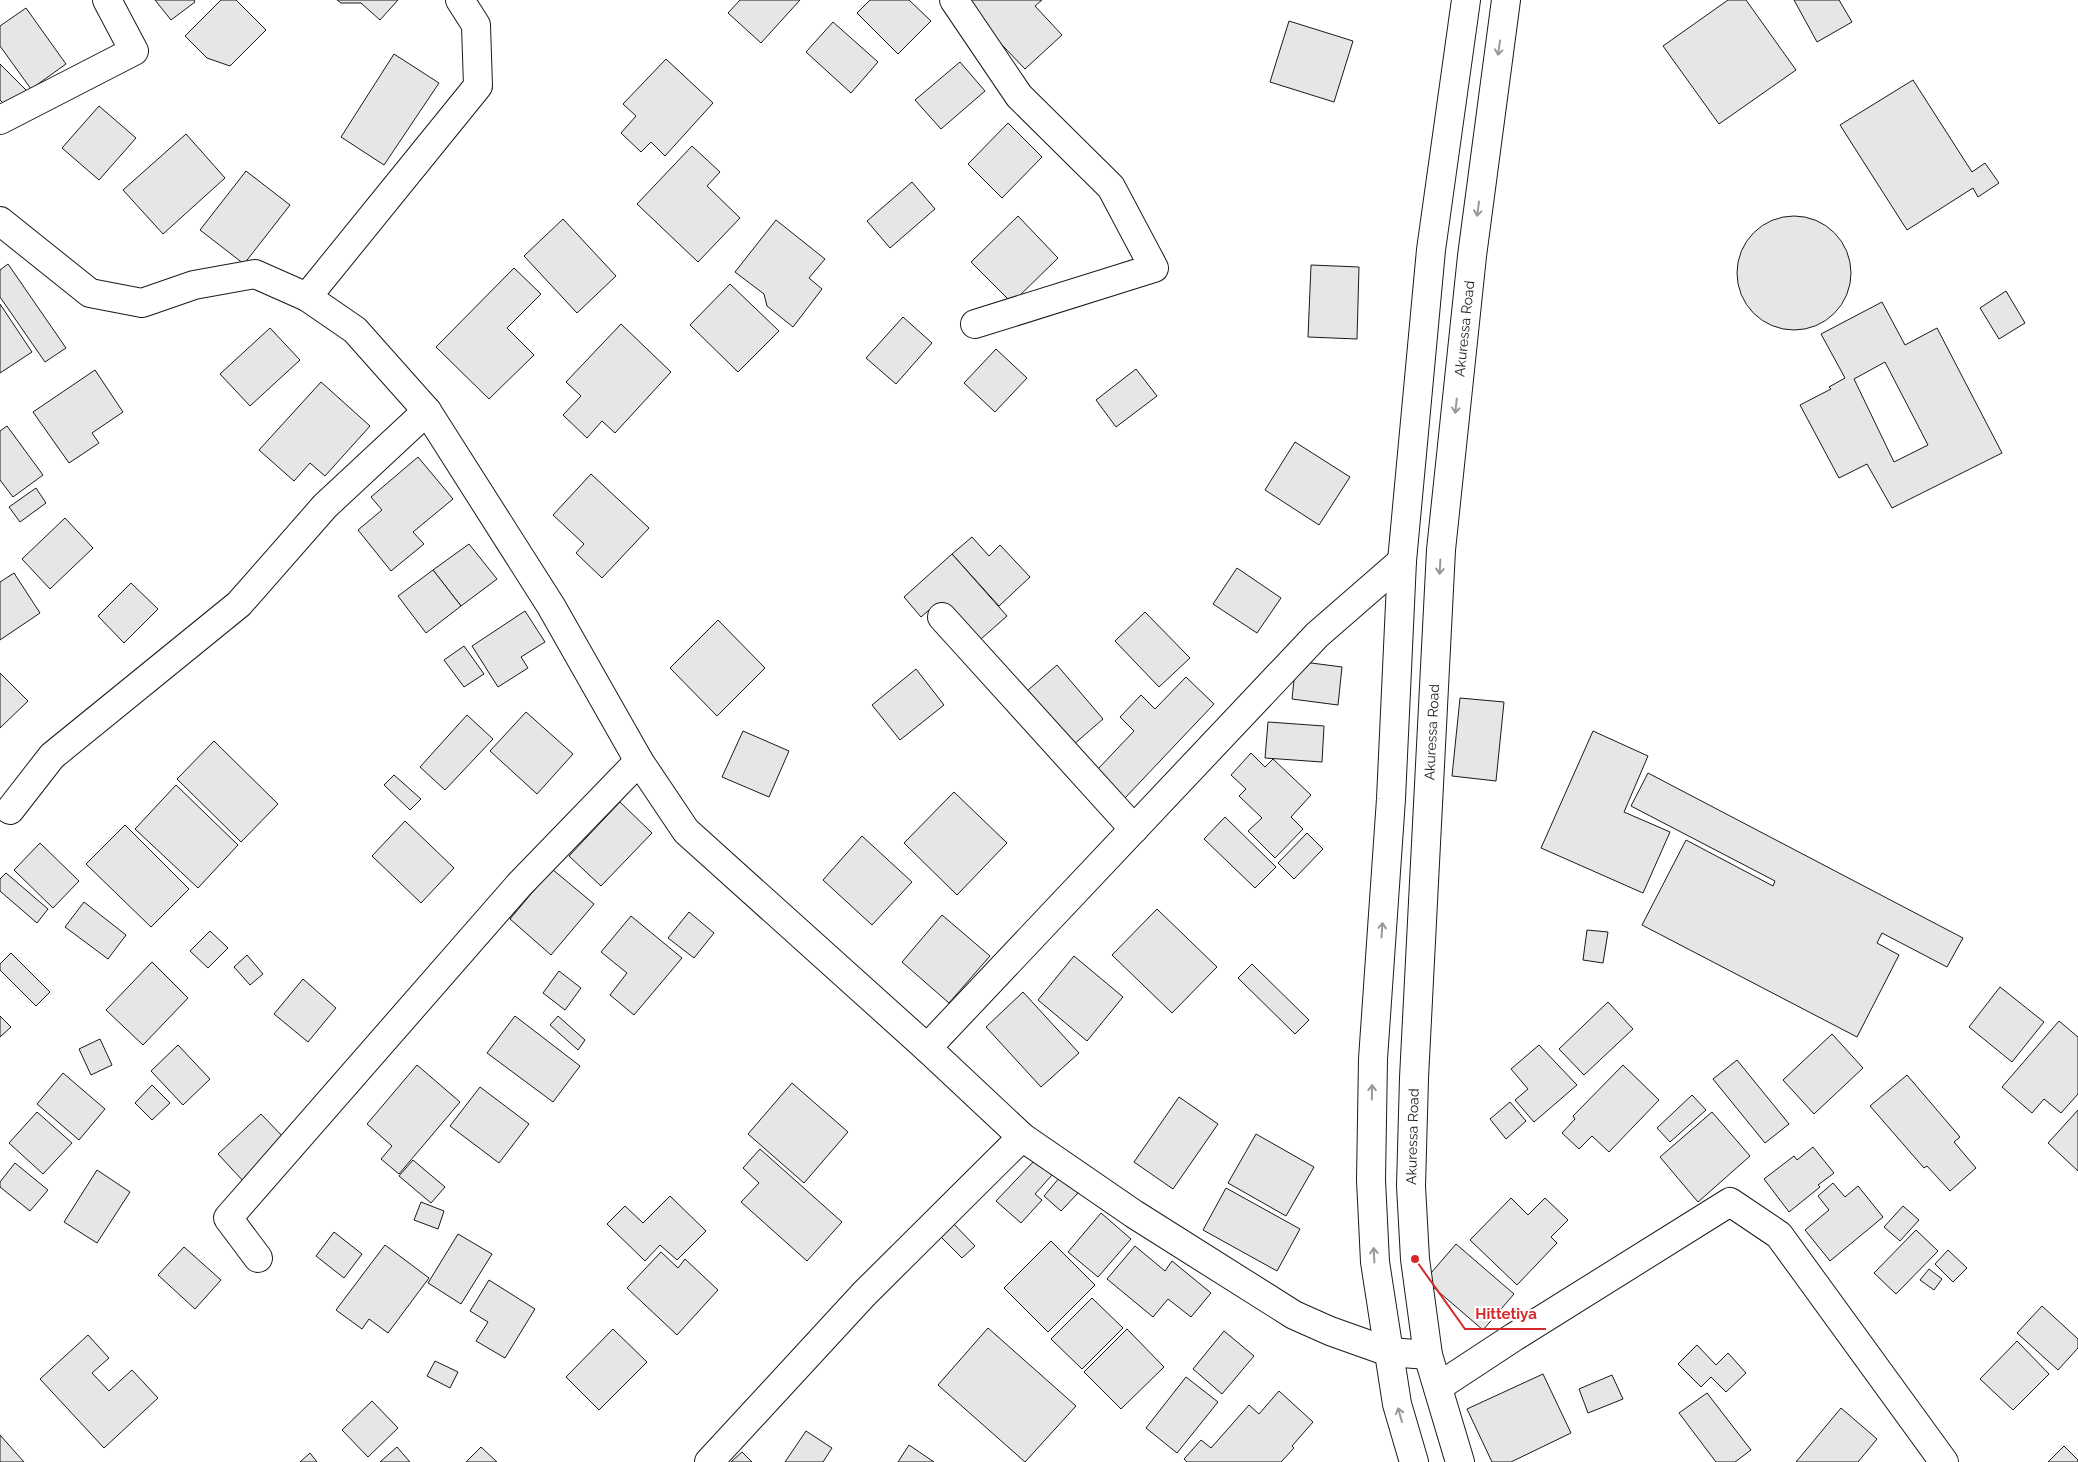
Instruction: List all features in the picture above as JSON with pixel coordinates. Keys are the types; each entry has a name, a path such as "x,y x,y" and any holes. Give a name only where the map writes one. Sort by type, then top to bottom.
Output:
{"main road":[{"path":"0,120 134,51 106,0"},
{"path":"307,297 478,86 476,25 460,0"},
{"path":"954,0 1019,96 1111,186 1154,268 975,324"},
{"path":"1414,1462 1397,1404 1375,1262 1371,1180 1372,1059 1391,799 1402,561 1431,250 1466,0"},
{"name":"Akuressa Road","path":"1460,1462 1428,1355 1415,1258 1411,1186 1414,1078 1441,550 1472,256 1506,0"},
{"path":"0,221 90,293 142,302 194,285 255,274 307,297 355,330 427,411 551,606 639,761 686,831 927,1048 1022,1137 1134,1214 1294,1315 1330,1331 1389,1352 1428,1355"},
{"path":"1431,250 1472,256"},
{"path":"10,810 52,756 239,604 325,506 427,411"},
{"path":"927,1048 1317,635 1402,561"},
{"path":"942,618 1134,828"},
{"path":"258,1258 228,1218 519,885 639,761"},
{"path":"709,1462 864,1294 1022,1137"},
{"path":"1438,1387 1522,1332 1730,1202 1779,1235 1944,1462"}],"building":[{"path":"155,0 194,0 195,2 171,20"},
{"path":"221,0 236,0 266,30 230,66 207,58 185,36"},
{"path":"337,0 398,0 380,20 361,3 341,3"},
{"path":"740,0 800,0 761,43 728,13"},
{"path":"870,0 909,0 931,21 898,54 857,13"},
{"path":"967,0 1042,0 1035,6 1062,35 1025,69 963,4"},
{"path":"1728,0 1746,0 1796,70 1719,124 1663,46"},
{"path":"1794,0 1839,0 1852,22 1817,42"},
{"path":"26,8 66,64 31,89 0,46 0,26"},
{"path":"1289,21 1353,41 1334,102 1270,82"},
{"path":"833,22 878,62 851,93 806,52"},
{"path":"394,54 439,83 384,165 341,137"},
{"path":"666,59 713,103 665,156 651,142 641,152 621,133 636,116 623,104"},
{"path":"960,62 985,91 941,129 915,100"},
{"path":"0,64 29,93 10,110 0,100"},
{"path":"1913,80 1972,172 1985,163 1999,183 1978,197 1973,188 1907,230 1840,125"},
{"path":"99,106 136,138 99,180 62,148"},
{"path":"1008,123 1042,157 1002,198 968,164"},
{"path":"186,134 225,178 163,234 123,190"},
{"path":"692,146 720,172 707,186 740,218 698,262 637,204"},
{"path":"246,171 290,205 244,264 200,230"},
{"path":"912,182 935,209 890,248 867,221"},
{"path":"1018,216 1058,258 1012,303 971,262"},
{"path":"1794,216 1816,220 1835,232 1847,251 1851,273 1847,295 1835,314 1816,326 1794,330 1772,326 1753,314 1741,295 1737,273 1741,251 1753,232 1772,220"},
{"path":"563,219 616,276 577,313 524,256"},
{"path":"776,220 825,259 809,278 822,289 793,327 767,306 764,294 735,272"},
{"path":"8,264 66,348 45,362 0,297 0,270"},
{"path":"1311,265 1359,267 1357,339 1308,337"},
{"path":"514,268 541,294 507,328 534,355 489,399 436,347"},
{"path":"730,284 779,331 738,372 690,325"},
{"path":"2006,291 2025,323 1999,339 1980,308"},
{"path":"1882,302 1905,345 1937,328 2002,453 1892,508 1867,464 1839,478 1800,405 1831,389 1829,387 1845,378 1821,334","holes":["1885,362 1928,445 1894,462 1854,379"]},
{"path":"0,304 32,352 0,373"},
{"path":"903,317 932,343 896,384 866,358"},
{"path":"621,324 671,372 615,433 602,421 587,438 563,415 581,396 566,382"},
{"path":"270,328 300,360 250,406 220,374"},
{"path":"996,349 1027,378 995,412 964,383"},
{"path":"1136,369 1157,396 1116,427 1096,400"},
{"path":"95,370 123,412 92,433 99,443 69,463 33,412"},
{"path":"321,382 370,426 325,476 310,463 294,481 259,450"},
{"path":"7,426 43,475 13,497 0,480 0,431"},
{"path":"1295,442 1350,477 1319,525 1265,490"},
{"path":"418,457 453,499 413,532 424,544 391,571 358,530 382,510 371,497"},
{"path":"591,474 649,528 602,578 576,553 584,544 553,515"},
{"path":"36,488 46,503 20,522 9,507"},
{"path":"65,518 93,548 50,589 22,559"},
{"path":"972,537 989,556 1000,545 1030,577 999,606 952,554"},
{"path":"469,544 497,579 461,606 433,570"},
{"path":"952,554 1007,616 973,646 936,604 921,617 904,597"},
{"path":"1237,568 1281,598 1257,633 1213,604"},
{"path":"433,570 461,606 426,633 398,596"},
{"path":"14,573 40,613 0,640 0,582"},
{"path":"131,583 158,609 124,643 98,616"},
{"path":"525,611 545,642 521,657 528,668 498,687 472,646"},
{"path":"1145,612 1190,658 1159,687 1115,641"},
{"path":"718,620 765,668 717,716 670,668"},
{"path":"464,646 484,674 464,687 444,660"},
{"path":"1296,661 1342,667 1338,705 1292,699"},
{"path":"1057,665 1103,719 1073,745 1027,691"},
{"path":"916,669 944,705 900,740 872,705"},
{"path":"0,673 28,701 0,728"},
{"path":"1186,677 1214,704 1125,798 1097,770 1134,731 1120,717 1141,695 1155,709"},
{"path":"1460,698 1504,702 1496,781 1452,776"},
{"path":"526,712 573,754 537,794 490,751"},
{"path":"467,715 493,739 445,790 420,767"},
{"path":"1268,722 1324,726 1322,762 1265,758"},
{"path":"743,731 789,751 769,797 722,777"},
{"path":"1593,731 1648,756 1624,812 1670,832 1643,893 1541,848"},
{"path":"214,741 278,804 241,842 177,779"},
{"path":"1251,753 1265,767 1273,759 1311,795 1291,817 1303,829 1275,858 1248,831 1262,818 1239,796 1246,789 1231,775"},
{"path":"1648,773 1963,938 1947,967 1882,933 1877,943 1899,955 1857,1037 1642,925 1686,840 1773,886 1775,881 1631,806"},
{"path":"394,775 421,799 410,810 384,785"},
{"path":"176,785 238,845 198,888 135,829"},
{"path":"954,792 1007,843 957,895 904,843"},
{"path":"620,802 652,833 601,886 569,856"},
{"path":"1225,817 1276,867 1255,888 1204,839"},
{"path":"405,821 454,868 421,903 372,856"},
{"path":"125,825 189,889 151,927 86,864"},
{"path":"1307,833 1323,849 1294,879 1278,863"},
{"path":"862,836 912,882 872,925 823,880"},
{"path":"40,843 79,881 53,908 14,870"},
{"path":"552,869 594,904 551,955 510,919"},
{"path":"6,873 48,909 37,923 0,891 0,879"},
{"path":"84,902 126,935 108,959 65,927"},
{"path":"1157,909 1217,967 1172,1013 1112,955"},
{"path":"689,912 714,933 694,958 668,938"},
{"path":"942,915 990,956 949,1003 902,962"},
{"path":"631,916 682,958 634,1015 610,995 627,973 601,952"},
{"path":"1587,930 1608,932 1603,963 1583,960"},
{"path":"210,931 228,948 208,968 190,951"},
{"path":"11,953 50,992 36,1006 0,970 0,964"},
{"path":"247,955 263,974 250,985 234,967"},
{"path":"1074,956 1123,997 1087,1041 1038,1000"},
{"path":"152,962 188,998 143,1045 106,1010"},
{"path":"1252,964 1309,1020 1295,1034 1238,978"},
{"path":"559,971 581,988 565,1010 543,993"},
{"path":"303,979 336,1008 308,1042 274,1014"},
{"path":"2000,987 2044,1022 2012,1062 1969,1027"},
{"path":"1023,992 1079,1053 1041,1087 986,1027"},
{"path":"1608,1002 1633,1029 1584,1075 1559,1049"},
{"path":"0,1016 11,1027 0,1037"},
{"path":"515,1016 580,1066 553,1102 487,1053"},
{"path":"558,1016 585,1040 578,1050 550,1025"},
{"path":"2059,1021 2078,1037 2078,1094 2061,1113 2044,1099 2032,1113 2002,1087"},
{"path":"1832,1034 1863,1068 1814,1114 1783,1080"},
{"path":"100,1039 112,1065 91,1075 79,1049"},
{"path":"178,1045 210,1079 183,1105 151,1071"},
{"path":"1539,1045 1577,1085 1534,1122 1515,1100 1528,1089 1511,1069"},
{"path":"1737,1060 1789,1124 1765,1143 1713,1079"},
{"path":"417,1065 460,1102 399,1174 381,1159 392,1146 367,1124"},
{"path":"1623,1065 1659,1100 1609,1152 1592,1136 1579,1149 1562,1133 1575,1119 1573,1116"},
{"path":"63,1073 105,1109 79,1140 37,1104"},
{"path":"1907,1075 1960,1137 1954,1142 1976,1168 1950,1191 1927,1166 1924,1168 1870,1106"},
{"path":"792,1083 848,1132 804,1183 748,1134"},
{"path":"152,1085 170,1103 152,1120 135,1103"},
{"path":"480,1087 529,1124 499,1163 450,1126"},
{"path":"1692,1095 1706,1110 1670,1142 1657,1128"},
{"path":"1179,1097 1218,1124 1173,1189 1134,1162"},
{"path":"1510,1102 1526,1121 1506,1139 1490,1119"},
{"path":"2078,1110 2078,1171 2048,1143"},
{"path":"37,1112 72,1143 43,1174 9,1143"},
{"path":"1712,1112 1750,1156 1698,1202 1660,1157"},
{"path":"261,1114 288,1142 245,1183 218,1154"},
{"path":"1256,1134 1314,1167 1286,1216 1228,1183"},
{"path":"1813,1147 1834,1173 1789,1212 1764,1179 1794,1156 1797,1160"},
{"path":"760,1149 842,1222 807,1261 741,1202 759,1183 743,1168"},
{"path":"413,1160 445,1187 431,1203 399,1176"},
{"path":"1035,1160 1052,1175 1035,1194 1042,1200 1021,1223 996,1201"},
{"path":"15,1163 48,1190 30,1211 0,1187 0,1182"},
{"path":"97,1170 130,1192 97,1243 64,1222"},
{"path":"1060,1177 1078,1193 1061,1211 1044,1196"},
{"path":"1833,1183 1845,1197 1858,1186 1883,1217 1830,1261 1805,1230 1829,1210 1818,1196"},
{"path":"1226,1188 1300,1229 1277,1271 1203,1230"},
{"path":"670,1196 706,1231 677,1260 660,1245 645,1261 607,1224 625,1206 643,1223"},
{"path":"1511,1198 1528,1215 1545,1198 1568,1220 1551,1237 1557,1243 1517,1285 1470,1240"},
{"path":"421,1202 444,1211 438,1229 414,1220"},
{"path":"1903,1206 1919,1220 1900,1241 1884,1227"},
{"path":"1101,1213 1131,1239 1098,1277 1068,1252"},
{"path":"950,1220 975,1246 962,1258 937,1233"},
{"path":"1916,1230 1938,1251 1896,1294 1874,1273"},
{"path":"334,1232 362,1254 344,1278 316,1256"},
{"path":"458,1234 492,1254 461,1304 428,1283"},
{"path":"1051,1241 1095,1285 1048,1332 1004,1288"},
{"path":"1456,1244 1514,1294 1483,1330 1425,1280"},
{"path":"385,1245 429,1278 388,1333 369,1319 362,1329 336,1310"},
{"path":"1135,1246 1165,1271 1172,1261 1211,1293 1191,1317 1168,1299 1153,1317 1107,1279"},
{"path":"184,1247 221,1280 195,1309 158,1275"},
{"path":"1948,1250 1967,1268 1953,1282 1935,1264"},
{"path":"661,1252 678,1268 685,1259 718,1290 677,1335 627,1288"},
{"path":"1929,1269 1942,1279 1934,1290 1920,1280"},
{"path":"489,1280 535,1309 505,1358 476,1341 488,1322 470,1311"},
{"path":"1092,1298 1123,1328 1082,1369 1051,1339"},
{"path":"2042,1306 2078,1339 2078,1348 2058,1370 2017,1333"},
{"path":"988,1328 1076,1406 1025,1462 938,1385"},
{"path":"613,1329 647,1362 599,1410 566,1377"},
{"path":"1127,1329 1164,1367 1121,1409 1084,1372"},
{"path":"1224,1331 1254,1356 1222,1394 1193,1369"},
{"path":"88,1335 109,1358 92,1373 109,1391 132,1370 158,1398 104,1448 40,1379"},
{"path":"2017,1341 2049,1374 2013,1410 1980,1379"},
{"path":"1697,1345 1716,1365 1728,1353 1746,1373 1726,1392 1711,1377 1701,1387 1678,1364"},
{"path":"435,1361 458,1372 450,1388 427,1376"},
{"path":"1543,1374 1571,1433 1511,1462 1492,1462 1467,1409"},
{"path":"1612,1375 1623,1399 1588,1413 1579,1389"},
{"path":"1186,1377 1218,1402 1177,1453 1146,1428"},
{"path":"1279,1391 1313,1422 1281,1462 1187,1462 1184,1459 1201,1440 1211,1448 1249,1405 1259,1414"},
{"path":"1707,1393 1751,1450 1735,1462 1716,1462 1679,1413"},
{"path":"372,1401 398,1428 368,1457 342,1430"},
{"path":"1841,1408 1877,1439 1858,1462 1796,1462"},
{"path":"806,1431 832,1448 823,1462 785,1462"},
{"path":"0,1435 24,1462 0,1462"},
{"path":"909,1445 934,1462 898,1462"},
{"path":"2064,1446 2078,1462 2048,1462"},
{"path":"397,1447 410,1462 380,1462"},
{"path":"481,1447 497,1462 466,1462"},
{"path":"742,1452 752,1462 731,1462"},
{"path":"310,1453 317,1462 300,1462"}],"place":[{"name":"Hittetiya","path":"1415,1259"}]}
